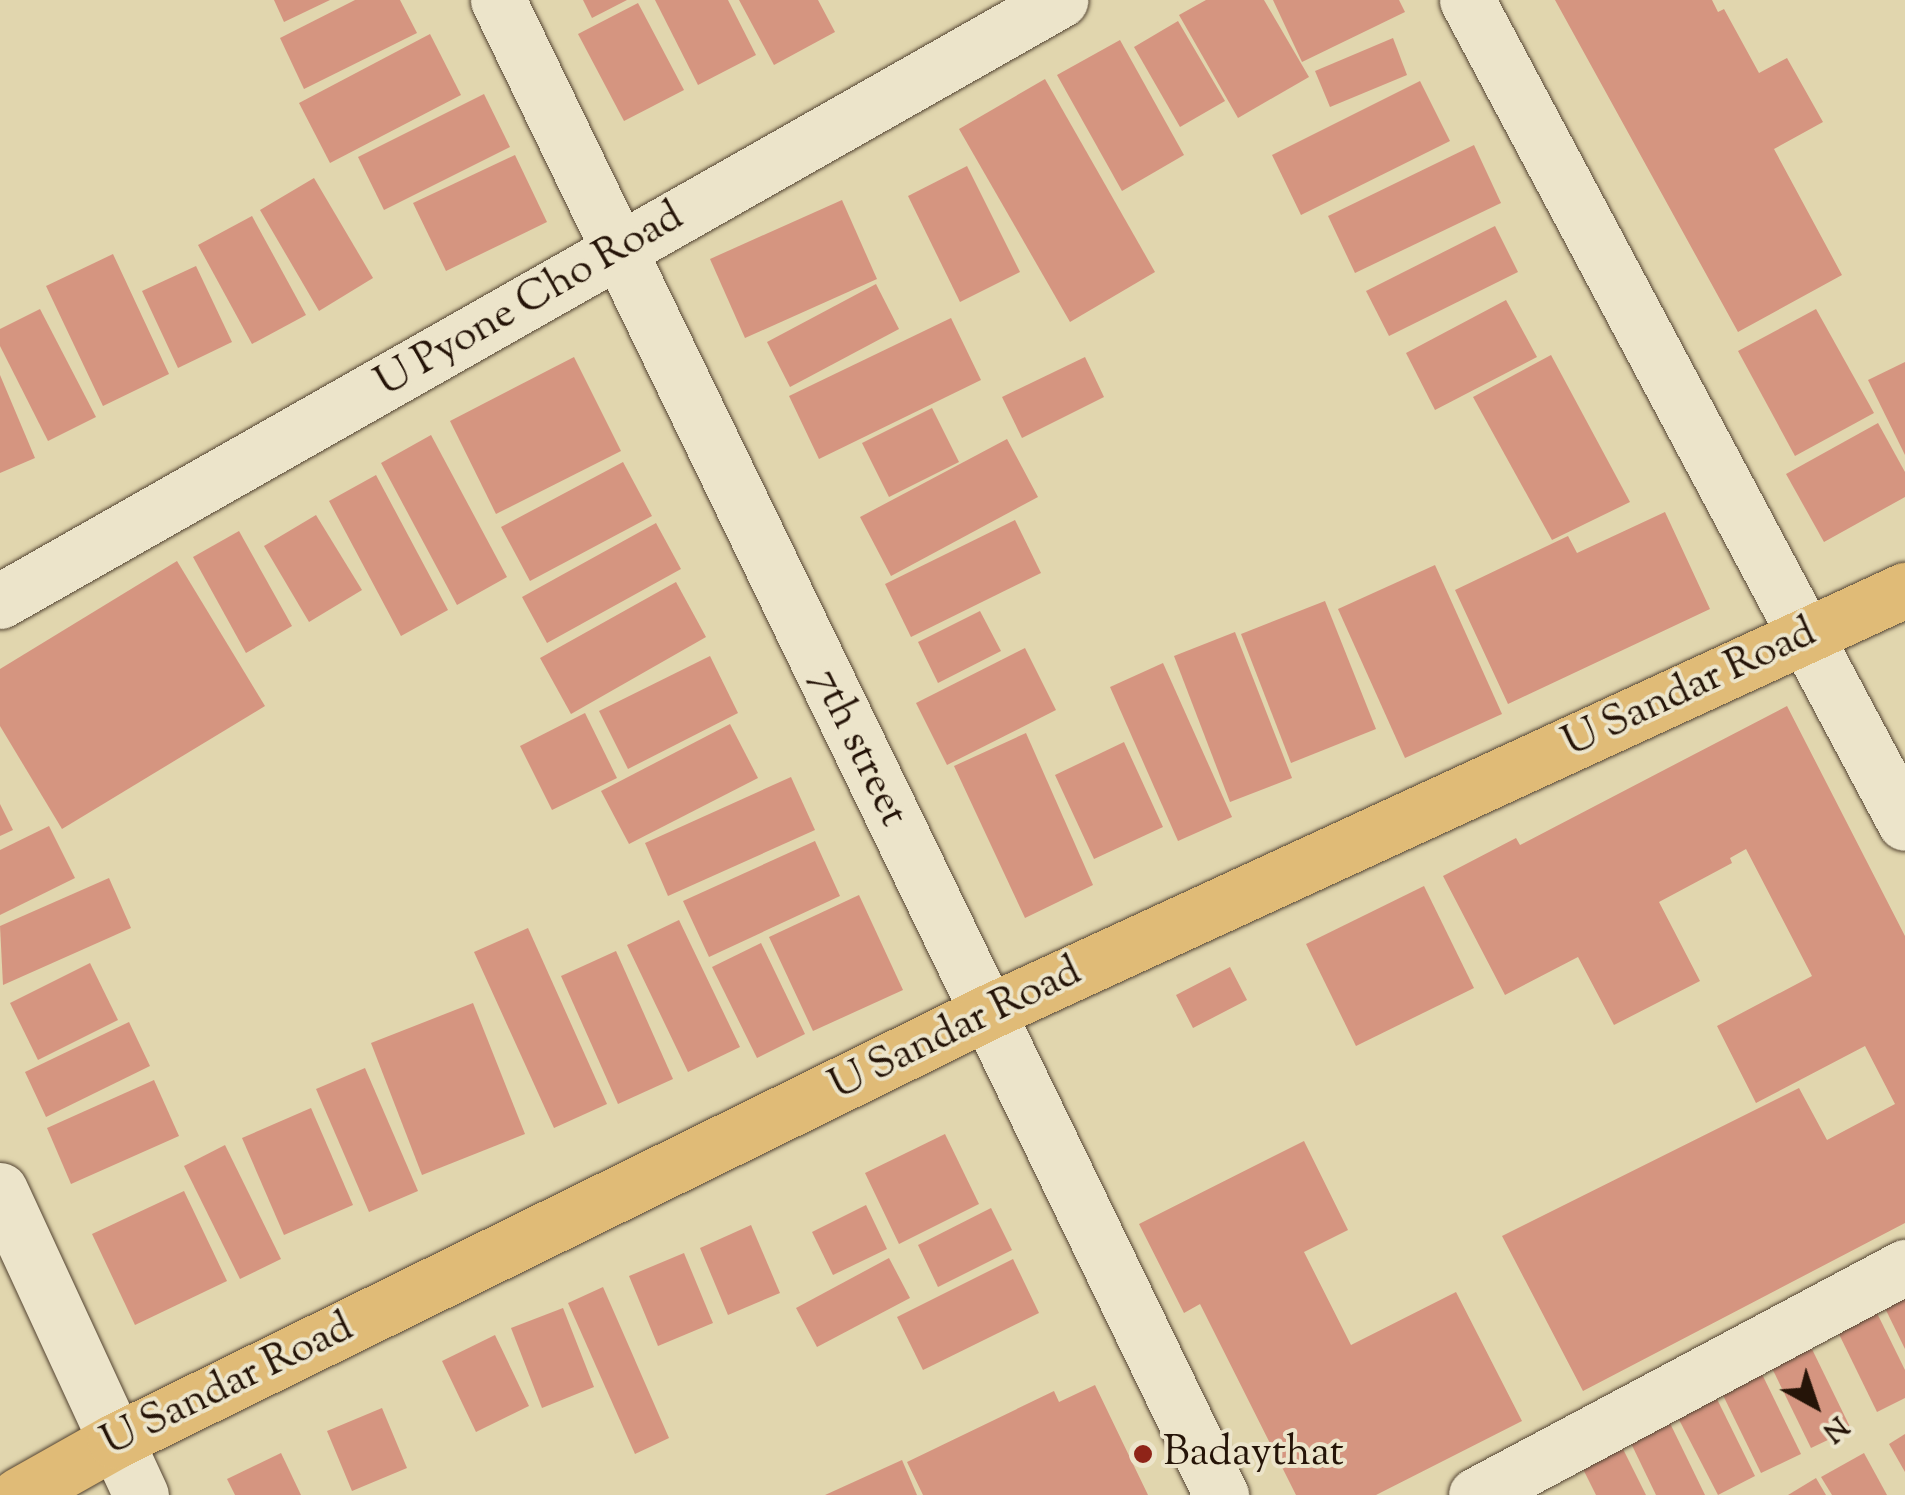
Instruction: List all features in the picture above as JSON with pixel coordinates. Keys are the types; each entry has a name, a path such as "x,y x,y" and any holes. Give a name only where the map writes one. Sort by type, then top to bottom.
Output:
{"main road":[{"name":"U Sandar Road","path":"18,1495 115,1441 986,1013 1905,590"}],"street":[{"name":"7th street","path":"498,0 1221,1495"},
{"name":"U Pyone Cho Road","path":"0,601 1060,0"},
{"path":"1467,0 1905,823"},
{"path":"0,1190 141,1495"},
{"path":"1476,1495 1905,1268"}],"building":[{"path":"274,0 330,0 284,22"},
{"path":"355,0 400,0 417,33 304,89 280,38"},
{"path":"583,0 627,0 592,18"},
{"path":"655,0 728,0 756,55 698,85"},
{"path":"739,0 818,0 835,32 774,65"},
{"path":"1206,0 1264,0 1309,77 1238,118 1179,15"},
{"path":"1273,0 1399,0 1405,12 1302,62"},
{"path":"1555,0 1712,0 1718,12 1724,9 1759,73 1787,58 1823,122 1774,149 1842,275 1738,332"},
{"path":"638,3 684,90 624,121 578,34"},
{"path":"1178,21 1225,101 1180,127 1134,47"},
{"path":"430,34 461,95 330,163 299,103"},
{"path":"1393,38 1407,75 1330,107 1315,71"},
{"path":"1120,40 1184,155 1122,191 1057,75"},
{"path":"1045,79 1155,272 1070,322 959,129"},
{"path":"1420,81 1450,141 1301,215 1272,155"},
{"path":"484,94 510,147 384,210 358,157"},
{"path":"1474,145 1501,203 1355,273 1328,216"},
{"path":"515,155 547,222 446,271 413,203"},
{"path":"967,166 1020,272 960,302 908,196"},
{"path":"314,178 373,278 319,311 260,210"},
{"path":"842,200 877,279 745,338 710,259"},
{"path":"252,216 306,315 252,344 198,245"},
{"path":"1495,226 1518,272 1389,336 1366,291"},
{"path":"113,254 169,374 103,406 46,286"},
{"path":"196,266 232,342 178,368 142,291"},
{"path":"876,284 899,329 790,387 767,342"},
{"path":"1506,300 1537,357 1435,410 1406,353"},
{"path":"40,309 96,417 48,441 0,346 0,329"},
{"path":"1816,309 1874,413 1795,456 1738,351"},
{"path":"951,318 981,380 819,459 789,396"},
{"path":"1551,355 1630,502 1552,540 1473,397"},
{"path":"574,357 621,451 496,514 450,421"},
{"path":"1085,357 1104,397 1022,438 1002,397"},
{"path":"1905,362 1905,455 1868,380"},
{"path":"0,375 35,458 0,473"},
{"path":"932,408 959,462 889,497 862,443"},
{"path":"1878,423 1905,472 1905,497 1824,542 1786,474"},
{"path":"431,435 507,577 457,605 381,463"},
{"path":"1007,439 1038,497 891,576 860,517"},
{"path":"623,462 652,516 530,581 501,527"},
{"path":"376,475 448,610 401,636 329,501"},
{"path":"1665,512 1710,609 1508,704 1455,590 1568,536 1577,553"},
{"path":"316,515 362,590 309,622 264,546"},
{"path":"1015,520 1041,573 911,637 885,584"},
{"path":"656,523 681,569 547,643 522,597"},
{"path":"239,531 292,626 246,653 193,557"},
{"path":"177,561 265,706 62,829 0,726 0,669"},
{"path":"1435,565 1502,714 1405,758 1338,609"},
{"path":"676,582 706,637 571,714 540,658"},
{"path":"1325,601 1376,729 1291,763 1241,634"},
{"path":"980,611 1001,651 938,683 918,642"},
{"path":"1235,632 1292,778 1230,802 1174,656"},
{"path":"1025,648 1056,710 947,765 916,703"},
{"path":"710,656 738,713 628,769 599,711"},
{"path":"1163,663 1232,817 1178,841 1110,687"},
{"path":"1787,706 1905,936 1905,1223 1583,1391 1502,1236 1799,1088 1827,1140 1895,1104 1865,1046 1756,1103 1717,1026 1812,976 1746,849 1730,858 1732,863 1659,902 1700,981 1614,1025 1578,957 1505,995 1443,876 1516,838 1520,845"},
{"path":"585,713 617,778 552,810 520,746"},
{"path":"730,724 758,778 629,844 601,791"},
{"path":"1026,733 1093,885 1025,918 954,766"},
{"path":"1124,742 1163,827 1094,859 1055,775"},
{"path":"791,777 815,830 668,896 645,843"},
{"path":"0,804 13,830 0,836"},
{"path":"49,826 75,878 0,915 0,850"},
{"path":"815,841 840,896 709,957 683,901"},
{"path":"109,878 131,928 3,985 0,926"},
{"path":"1424,886 1474,988 1356,1046 1306,944"},
{"path":"859,895 903,990 813,1031 769,937"},
{"path":"679,920 740,1047 688,1072 627,945"},
{"path":"528,928 607,1104 554,1128 474,952"},
{"path":"761,943 805,1034 757,1058 712,967"},
{"path":"616,951 673,1079 618,1104 561,976"},
{"path":"90,963 118,1020 38,1060 10,1003"},
{"path":"1230,967 1247,1000 1193,1028 1176,995"},
{"path":"473,1003 525,1134 422,1175 371,1043"},
{"path":"129,1022 150,1066 46,1117 25,1072"},
{"path":"365,1068 418,1191 369,1212 316,1089"},
{"path":"154,1080 179,1136 71,1184 47,1128"},
{"path":"311,1108 353,1205 284,1235 242,1138"},
{"path":"945,1134 979,1204 899,1244 865,1173"},
{"path":"1304,1141 1348,1230 1304,1252 1351,1345 1456,1292 1522,1421 1376,1495 1296,1495 1200,1304 1184,1313 1139,1224"},
{"path":"225,1145 281,1259 240,1279 184,1166"},
{"path":"184,1191 227,1281 135,1325 92,1234"},
{"path":"866,1205 887,1249 833,1275 812,1232"},
{"path":"991,1208 1012,1250 938,1287 918,1245"},
{"path":"751,1225 780,1293 728,1315 700,1248"},
{"path":"684,1253 713,1323 658,1346 629,1276"},
{"path":"889,1258 910,1298 817,1347 796,1308"},
{"path":"1013,1259 1039,1313 923,1370 897,1317"},
{"path":"603,1287 669,1438 635,1454 568,1303"},
{"path":"1905,1289 1905,1349 1881,1300"},
{"path":"1874,1307 1905,1370 1905,1398 1877,1412 1835,1326"},
{"path":"563,1308 594,1387 542,1408 511,1328"},
{"path":"495,1335 529,1406 476,1432 442,1361"},
{"path":"1809,1343 1851,1429 1811,1448 1769,1362"},
{"path":"1759,1368 1801,1454 1761,1473 1719,1387"},
{"path":"1095,1385 1148,1495 923,1495 907,1462 1054,1391 1059,1402"},
{"path":"1713,1391 1755,1476 1718,1495 1674,1410"},
{"path":"382,1408 407,1468 352,1491 327,1431"},
{"path":"1666,1415 1705,1495 1656,1495 1627,1435"},
{"path":"1905,1434 1905,1472 1889,1444"},
{"path":"1620,1443 1646,1495 1596,1495 1580,1463"},
{"path":"281,1453 301,1495 235,1495 227,1479"},
{"path":"1864,1453 1887,1495 1832,1495 1821,1477"},
{"path":"902,1460 917,1495 825,1495"},
{"path":"1816,1478 1826,1495 1788,1495"}],"place":[{"name":"Badaythat","path":"1143,1454"}]}
